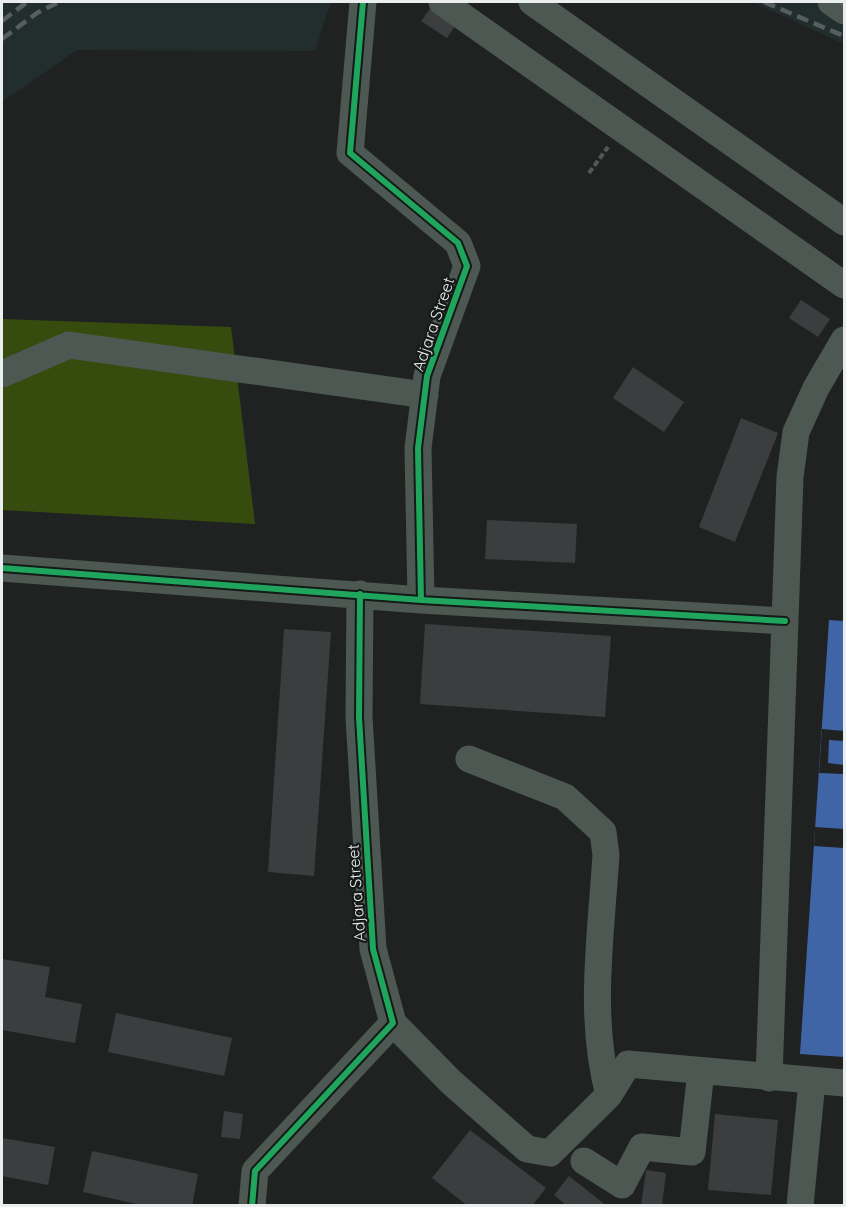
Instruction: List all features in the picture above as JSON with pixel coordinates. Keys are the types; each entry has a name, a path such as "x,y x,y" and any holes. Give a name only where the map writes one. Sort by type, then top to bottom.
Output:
{"street":[{"name":"Adjara Street","path":"363,2 350,153 458,243 467,266 428,376 425,396 418,448 421,600"},
{"path":"442,2 844,285"},
{"path":"532,2 844,222"},
{"path":"831,2 844,11"},
{"path":"769,1078 790,477 796,432 816,388 844,340"},
{"path":"2,374 69,345 425,396"},
{"path":"2,568 421,600 784,621"},
{"name":"Adjara Street","path":"360,594 359,717 373,949 393,1023"},
{"path":"469,759 565,797 603,832 606,855 596,1022 601,1066 609,1095"},
{"path":"252,1206 255,1171 393,1023 452,1082 527,1149 550,1153 609,1095 628,1064 844,1083"},
{"path":"584,1161 622,1185 642,1148 692,1152 701,1071"},
{"path":"800,1206 812,1081"}],"path":[{"path":"589,173 622,127"}],"shaded area":[{"path":"2,2 331,2 315,51 77,50 2,102"},
{"path":"753,2 844,2 844,44"}],"green space":[{"path":"2,319 231,327 255,524 2,510"}],"water":[{"path":"829,620 844,621 844,1057 800,1054"}],"pier":[{"path":"822,729 844,731 844,741 829,740 828,763 844,765 844,774 819,773"},
{"path":"815,827 844,829 844,848 814,846"}],"building":[{"path":"434,3 459,20 447,38 421,21"},
{"path":"801,300 830,319 818,337 789,318"},
{"path":"633,367 684,402 664,432 613,398"},
{"path":"741,418 778,433 735,542 699,527"},
{"path":"487,520 577,524 575,563 485,559"},
{"path":"425,624 611,636 605,717 420,704"},
{"path":"284,629 331,632 314,876 268,872"},
{"path":"2,959 50,967 45,997 82,1004 75,1043 2,1030"},
{"path":"116,1013 232,1038 224,1076 108,1052"},
{"path":"224,1111 243,1114 240,1139 221,1137"},
{"path":"715,1114 778,1120 771,1195 708,1190"},
{"path":"470,1130 546,1188 532,1206 468,1206 432,1178"},
{"path":"2,1138 55,1147 48,1185 2,1176"},
{"path":"92,1151 198,1174 192,1206 145,1206 83,1192"},
{"path":"646,1170 666,1173 662,1206 641,1206"},
{"path":"569,1176 607,1206 567,1206 554,1195"}],"railway":[{"path":"2,21 27,2"},
{"path":"2,39 37,13 59,2"},
{"path":"764,2 844,36"},
{"path":"840,2 844,4"}],"cycle path":[{"path":"363,2 350,153 458,243 467,266 427,376 418,448 421,600"},
{"path":"2,568 421,600 785,621"},
{"path":"252,1206 255,1171 393,1023 373,949 359,717 360,594"}]}
